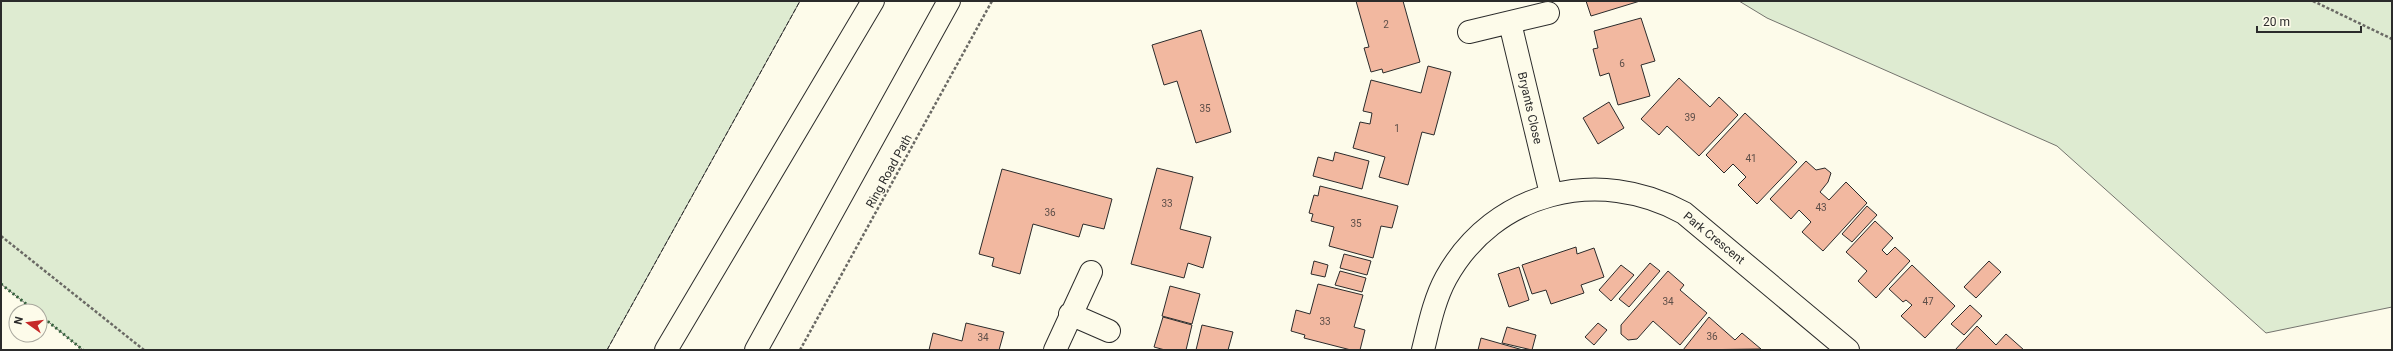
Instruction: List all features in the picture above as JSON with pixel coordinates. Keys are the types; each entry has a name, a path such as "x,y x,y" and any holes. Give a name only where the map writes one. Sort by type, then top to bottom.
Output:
{"main road":[{"path":"666,350 873,1"},
{"path":"756,350 949,1"},
{"path":"1469,32 1548,13"},
{"name":"Bryants Close","path":"1510,22 1551,194"},
{"name":"Park Crescent","path":"1423,350 1442,286 1463,253 1488,228 1527,204 1551,194 1565,191 1600,190 1627,193 1671,206 1697,222 1848,350"},
{"path":"1056,350 1070,314 1091,272"},
{"path":"1070,314 1109,331"}],"path":[{"name":"Ring Road Path","path":"800,350 992,1"},
{"path":"2313,1 2392,39"},
{"path":"1,236 144,350"}],"green space":[{"path":"1,1 800,1 607,350 83,350 48,322 48,303 25,303 1,284"},
{"path":"1739,1 2392,1 2392,307 2266,333 2057,146 1767,18"}],"building":[{"path":"1356,1 1403,1 1420,62 1383,73 1382,69 1371,72 1364,48 1369,47"},
{"path":"1586,1 1640,1 1591,16"},
{"path":"1641,18 1655,61 1641,65 1650,96 1618,105 1609,73 1600,76 1593,49 1598,48 1594,31"},
{"path":"1201,30 1231,132 1196,143 1177,81 1164,85 1152,45"},
{"path":"1428,66 1451,72 1434,135 1422,132 1408,185 1379,177 1385,157 1353,148 1360,122 1370,124 1372,113 1363,111 1371,80 1421,93"},
{"path":"1679,78 1710,107 1719,97 1738,115 1699,156 1667,126 1659,135 1641,119"},
{"path":"1609,102 1624,128 1598,144 1583,118"},
{"path":"1745,113 1797,162 1757,204 1738,185 1746,177 1733,164 1724,173 1706,155"},
{"path":"1335,152 1369,161 1362,189 1313,176 1318,157 1333,161"},
{"path":"1806,161 1816,170 1825,168 1831,173 1828,182 1820,192 1829,200 1846,182 1867,203 1823,251 1802,232 1811,222 1799,210 1791,219 1770,199"},
{"path":"1157,168 1193,177 1180,229 1211,237 1203,268 1188,263 1184,278 1131,264"},
{"path":"1002,169 1112,199 1104,229 1083,224 1079,237 1033,224 1020,274 992,266 994,258 979,254"},
{"path":"1320,186 1398,206 1392,228 1381,226 1373,258 1329,246 1334,227 1311,221 1313,214 1309,213 1314,195 1318,196"},
{"path":"1867,206 1877,215 1852,242 1842,234"},
{"path":"1875,221 1893,238 1882,250 1887,255 1895,247 1910,261 1876,298 1858,281 1867,271 1846,252"},
{"path":"1576,247 1577,254 1594,248 1604,277 1581,285 1584,293 1551,304 1546,290 1532,294 1522,265"},
{"path":"1344,254 1371,261 1367,275 1340,268"},
{"path":"1314,261 1328,265 1325,277 1311,274"},
{"path":"1989,261 2001,272 1976,298 1964,287"},
{"path":"1650,263 1660,271 1629,307 1619,299"},
{"path":"1621,265 1634,275 1611,301 1599,290"},
{"path":"1912,265 1955,306 1925,338 1901,316 1912,305 1906,300 1903,302 1889,289"},
{"path":"1519,267 1529,300 1509,307 1498,274"},
{"path":"1340,271 1366,278 1362,292 1335,285"},
{"path":"1668,271 1684,285 1680,290 1707,313 1680,345 1653,321 1637,339 1628,340 1621,334 1621,325"},
{"path":"1318,284 1363,295 1354,327 1365,330 1360,350 1351,350 1304,338 1305,335 1291,331 1296,310 1310,314"},
{"path":"1170,286 1200,294 1192,324 1162,316"},
{"path":"1970,305 1982,316 1964,335 1951,324"},
{"path":"1163,317 1192,325 1186,350 1165,350 1154,347"},
{"path":"1709,317 1735,340 1742,333 1761,349 1683,350"},
{"path":"966,323 1004,332 999,350 929,350 933,333 962,341"},
{"path":"1598,323 1607,330 1594,345 1585,337"},
{"path":"1202,325 1233,332 1228,350 1196,350"},
{"path":"1977,326 1996,345 2006,334 2024,350 1955,350"},
{"path":"1507,327 1536,335 1532,350 1502,343"},
{"path":"1481,338 1523,350 1478,350"}],"hedge":[{"path":"1,284 25,303"},
{"path":"48,322 83,350"}],"fence":[{"path":"607,350 800,1"}]}
